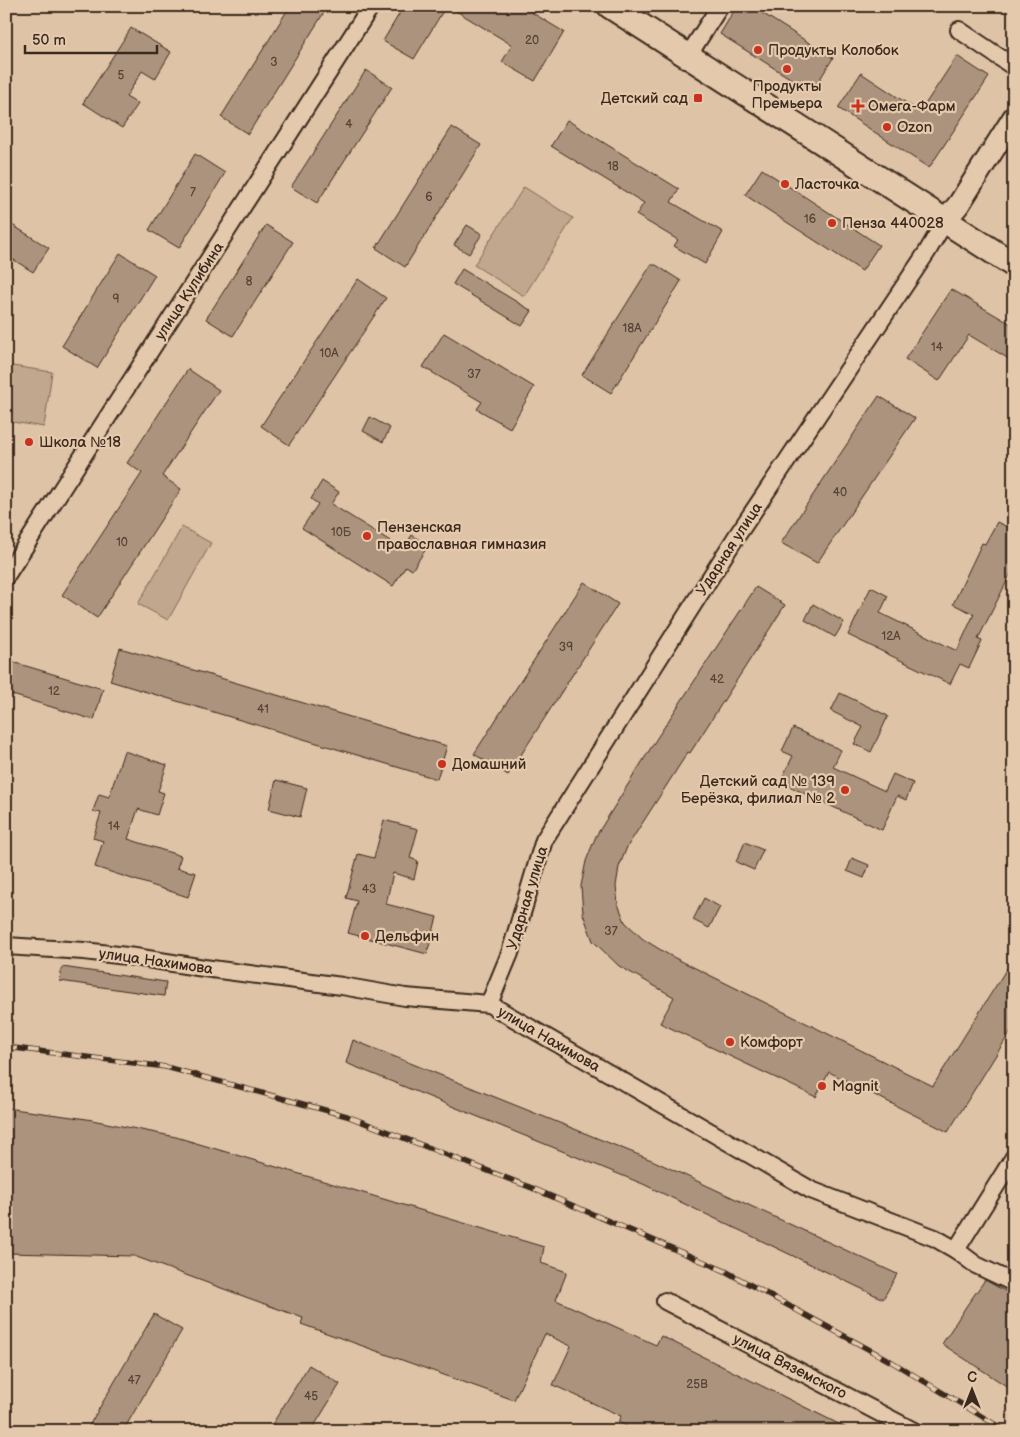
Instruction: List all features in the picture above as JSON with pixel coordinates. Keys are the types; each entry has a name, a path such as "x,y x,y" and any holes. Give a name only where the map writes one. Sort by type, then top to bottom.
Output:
{"main road":[{"path":"610,6 1014,265"}],"street":[{"name":"улица Кулибина","path":"6,576 371,6"},
{"path":"688,56 720,6"},
{"path":"959,30 1014,67"},
{"name":"Ударная улица","path":"489,1004 510,953 544,840 736,537 959,204 1014,116"},
{"name":"улица Нахимова","path":"6,946 84,951 135,957 342,986 405,997 489,1004 811,1190 935,1238 956,1250 976,1265 1014,1283"},
{"path":"956,1250 1014,1157"},
{"name":"улица Вяземского","path":"665,1302 914,1431"}],"shaded area":[{"path":"524,187 573,218 524,296 474,265"},
{"path":"6,365 52,372 44,427 6,421"},
{"path":"182,527 211,543 168,620 138,604"}],"building":[{"path":"290,6 328,6 248,134 221,117"},
{"path":"404,6 446,6 414,59 383,41"},
{"path":"448,6 521,6 564,32 535,81 502,62 512,45"},
{"path":"737,6 751,6 833,58 812,92 720,34"},
{"path":"131,28 171,52 155,79 142,71 126,97 138,104 122,128 83,103"},
{"path":"957,56 989,77 929,168 838,108 861,73 920,112"},
{"path":"366,70 392,87 317,203 291,187"},
{"path":"567,120 679,189 671,202 723,232 705,264 674,246 678,240 636,215 644,203 551,146"},
{"path":"452,127 481,145 405,267 376,248"},
{"path":"195,154 225,173 179,248 149,230"},
{"path":"762,169 879,245 862,271 745,195"},
{"path":"6,221 49,248 33,272 6,255"},
{"path":"266,225 293,242 233,336 206,319"},
{"path":"467,225 482,234 469,254 454,245"},
{"path":"120,253 155,275 97,368 62,346"},
{"path":"651,265 656,265 681,281 611,393 582,375"},
{"path":"462,269 532,311 522,326 453,284"},
{"path":"358,279 386,298 289,445 261,426"},
{"path":"951,289 1014,326 1014,362 969,335 939,381 905,359"},
{"path":"444,333 534,387 510,428 477,409 482,402 423,367"},
{"path":"188,369 219,390 162,476 181,489 97,618 62,595 142,473 127,463"},
{"path":"879,396 915,418 817,563 781,543"},
{"path":"370,417 390,428 383,442 363,431"},
{"path":"322,481 339,492 331,504 403,549 412,535 428,546 412,570 406,566 393,586 302,528 318,504 311,499"},
{"path":"997,522 1014,530 1014,567 978,639 982,641 969,668 960,664 950,684 848,635 871,587 888,596 880,613 957,651 974,614 953,604 982,543 985,544"},
{"path":"584,582 618,604 508,775 474,754"},
{"path":"756,587 785,605 627,847 619,867 616,886 618,904 625,922 643,939 669,955 933,1086 1014,957 1014,1026 948,1132 829,1072 816,1097 660,1023 674,997 619,966 593,941 583,914 581,886 586,861 596,836 657,738"},
{"path":"813,604 844,622 835,637 805,620"},
{"path":"120,648 447,746 437,779 110,681"},
{"path":"6,660 103,689 94,720 6,693"},
{"path":"840,693 888,716 871,752 854,744 863,727 831,711"},
{"path":"793,728 841,750 833,767 885,791 893,774 913,783 906,800 897,796 882,830 780,782 793,756 782,751"},
{"path":"124,751 167,765 158,791 164,793 157,815 138,809 128,839 181,856 177,868 196,873 188,897 95,867 103,841 93,838 101,813 93,811 99,794 109,797"},
{"path":"276,780 307,788 300,817 269,809"},
{"path":"384,820 418,829 410,858 418,861 414,879 393,873 386,904 437,917 427,954 348,933 357,901 346,898 358,854 374,858"},
{"path":"745,842 763,850 754,870 736,862"},
{"path":"852,858 869,865 864,878 847,871"},
{"path":"704,898 720,907 709,928 693,920"},
{"path":"62,967 166,982 164,996 60,981"},
{"path":"353,1040 654,1161 897,1274 883,1299 643,1184 346,1063"},
{"path":"6,1108 87,1119 176,1137 544,1247 541,1263 567,1272 556,1300 656,1345 661,1336 853,1431 636,1431 618,1422 621,1416 553,1385 571,1346 545,1334 514,1400 301,1324 303,1318 134,1256 6,1253"},
{"path":"985,1280 1014,1296 1014,1391 942,1344"},
{"path":"154,1314 182,1330 123,1431 86,1431"},
{"path":"309,1365 340,1384 311,1431 268,1431"}],"railway":[{"path":"6,1047 166,1067 347,1116 532,1188 725,1271 892,1362 1006,1431"}],"place":[{"name":"Продукты Колобок","path":"758,50"},
{"name":"Продукты Премьера","path":"787,69"},
{"name":"Детский сад","path":"698,98"},
{"name":"Омега-Фарм","path":"858,106"},
{"name":"Ozon","path":"887,127"},
{"name":"Ласточка","path":"785,184"},
{"name":"Пенза 440028","path":"832,223"},
{"name":"Школа №18","path":"29,442"},
{"name":"Пензенская православная гимназия","path":"367,536"},
{"name":"Домашний","path":"442,764"},
{"name":"Детский сад № 139 Берёзка, филиал № 2","path":"845,790"},
{"name":"Дельфин","path":"365,936"},
{"name":"Комфорт","path":"730,1042"},
{"name":"Magnit","path":"822,1086"}]}
